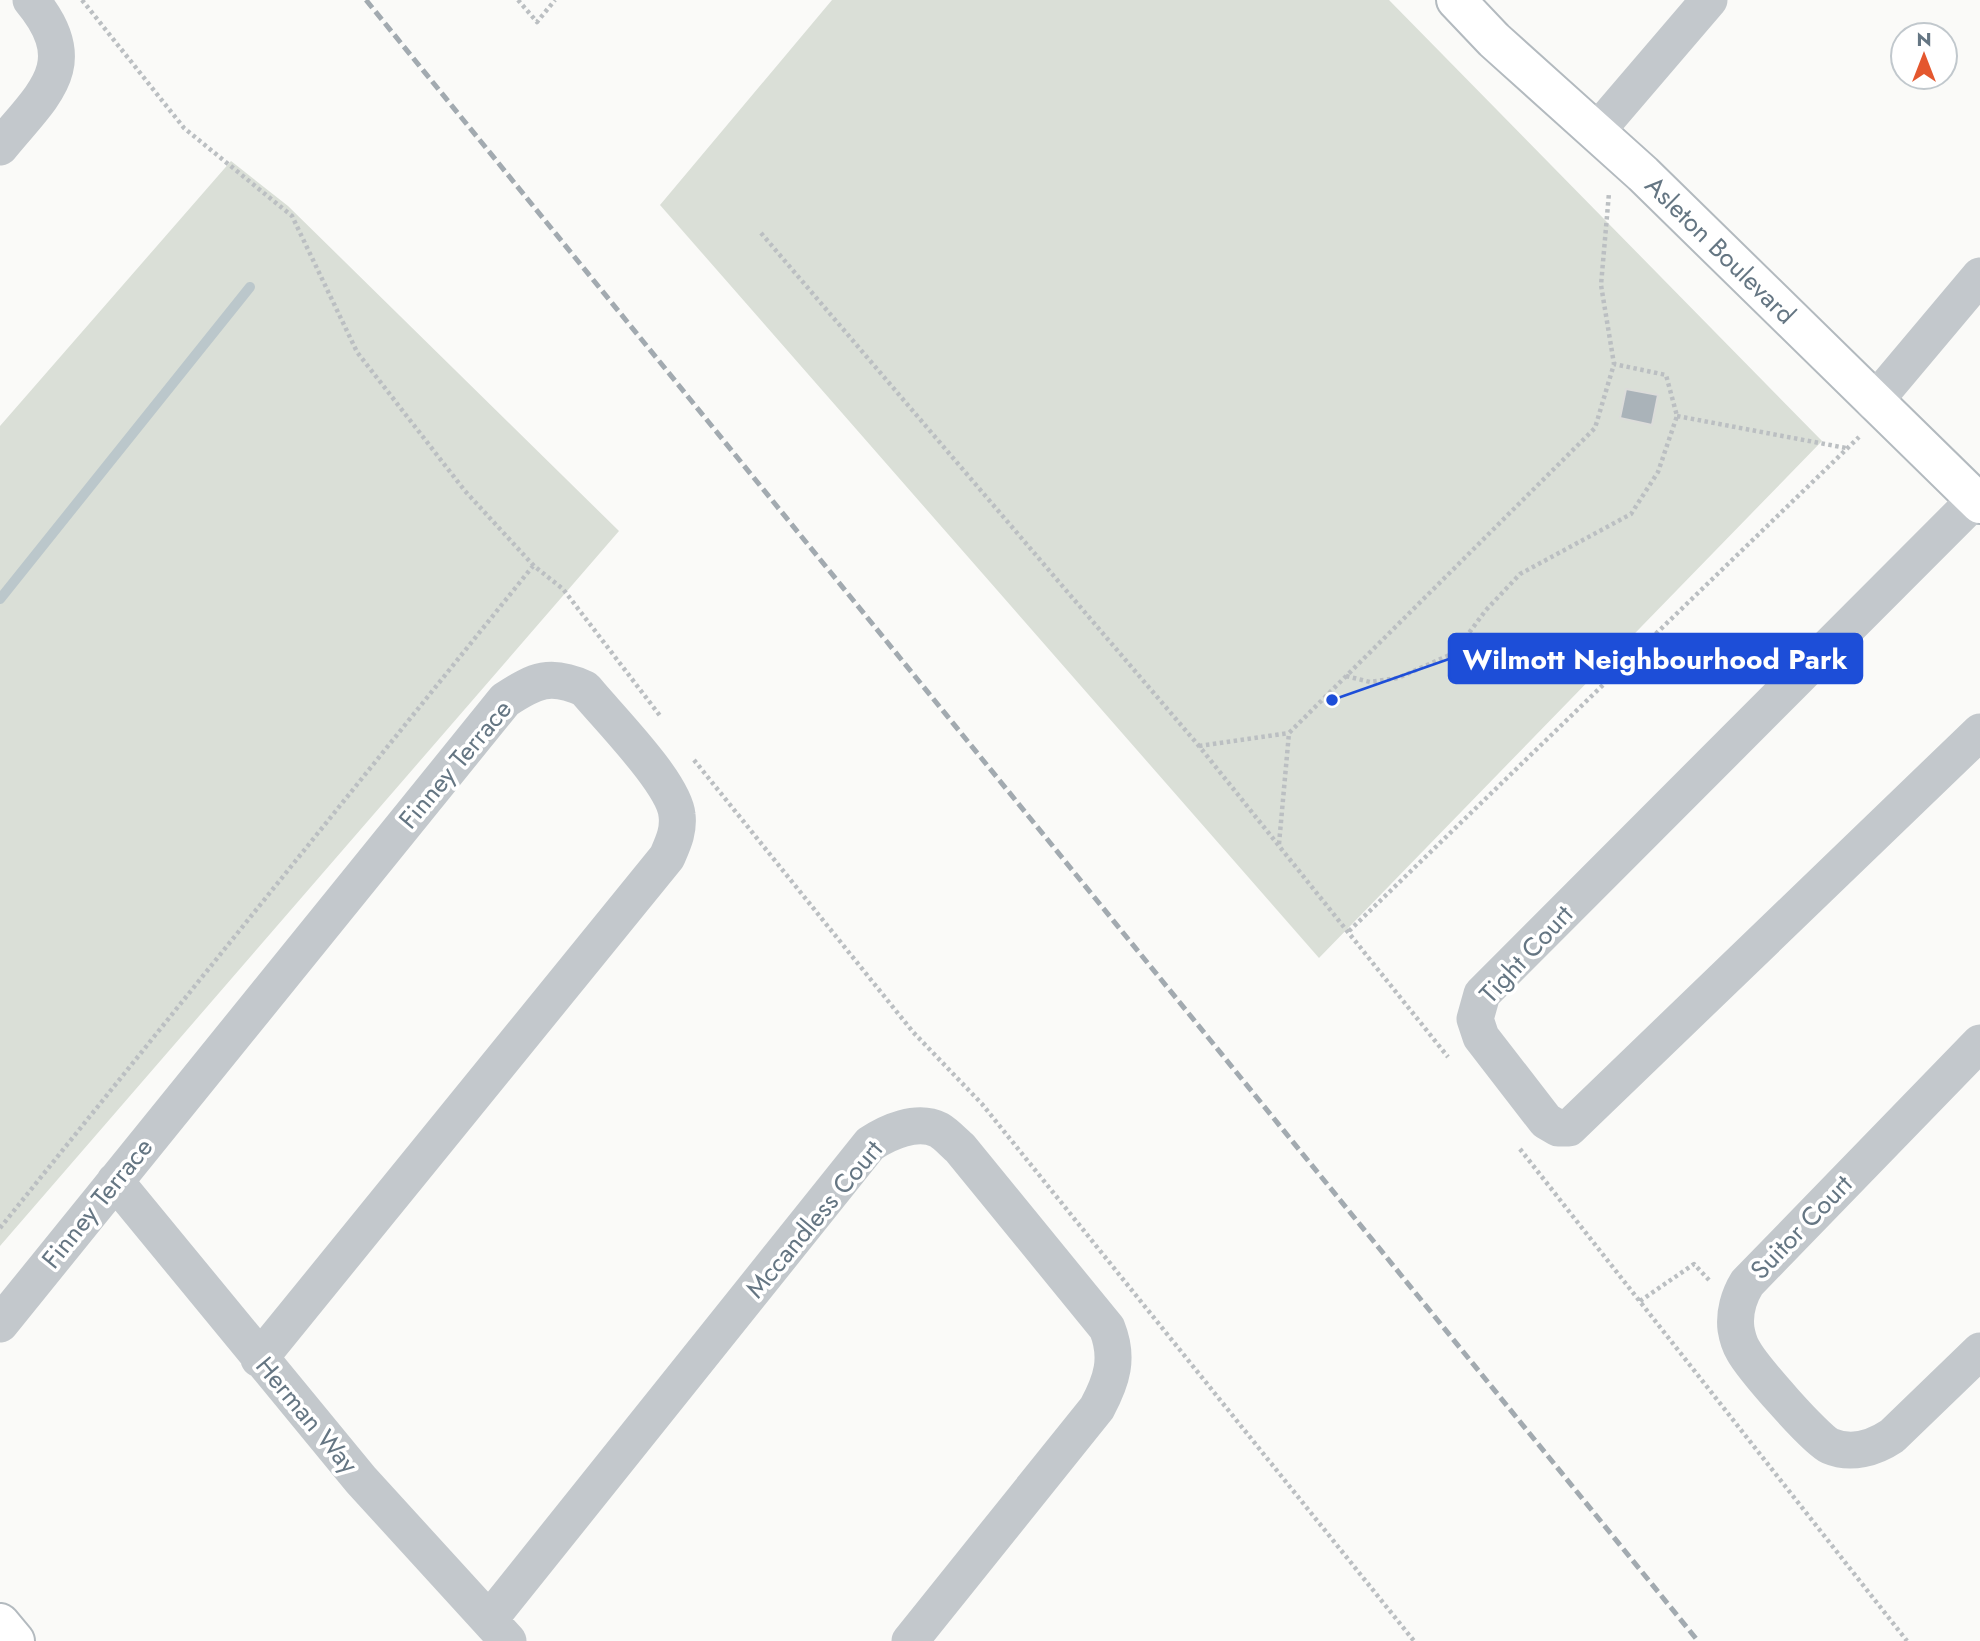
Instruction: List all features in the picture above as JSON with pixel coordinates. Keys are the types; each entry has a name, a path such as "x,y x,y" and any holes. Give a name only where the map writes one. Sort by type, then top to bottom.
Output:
{"street":[{"path":"0,147 57,71 57,51 52,30 31,0"},
{"name":"Asleton Boulevard","path":"1456,0 1494,40 1605,140 1978,502"},
{"path":"1605,140 1709,0"},
{"path":"1880,407 1980,276"},
{"name":"Tight Court","path":"1978,502 1482,994 1475,1019 1481,1037 1546,1121 1558,1128 1569,1128 1980,732"},
{"name":"Finney Terrace","path":"0,1324 505,700 529,684 553,679 586,689 670,791 677,813 677,832 667,856 260,1359"},
{"name":"Suitor Court","path":"1980,1043 1747,1283 1737,1308 1736,1329 1743,1350 1813,1433 1829,1446 1848,1450 1880,1444 1892,1436 1980,1351"},
{"name":"Mccandless Court","path":"498,1631 870,1144 888,1132 914,1127 938,1129 960,1148 1107,1328 1114,1344 1114,1367 1097,1408 910,1641"},
{"name":"Herman Way","path":"115,1181 361,1480 498,1631"},
{"path":"0,1623 15,1641"}],"path":[{"path":"82,0 184,128 292,216 357,352 465,491 534,566 564,589 666,724"},
{"path":"518,0 537,22 555,0"},
{"path":"1199,746 1289,733 1595,428 1614,364 1601,285 1605,140"},
{"path":"761,233 1199,746 1452,1062"},
{"path":"1346,676 1370,682 1398,677 1454,653 1486,610 1520,574 1631,514 1658,472 1676,416 1666,375 1614,364"},
{"path":"1349,931 1846,448 1880,407"},
{"path":"1676,416 1846,448"},
{"path":"0,1228 534,566"},
{"path":"1279,845 1289,733"},
{"path":"691,756 913,1032 982,1104 1414,1641"},
{"path":"1511,1138 1907,1641"},
{"path":"1640,1301 1693,1264 1737,1308"}],"shaded area":[{"path":"832,0 1389,0 1822,441 1319,958 660,205"},
{"path":"231,161 288,206 619,531 0,1246 0,426"}],"building":[{"path":"1626,389 1658,395 1652,425 1620,418"}],"waterway":[{"path":"0,599 250,287"}],"railway":[{"path":"366,0 1698,1641"}],"place":[{"name":"Wilmott Neighbourhood Park","path":"1332,700"}]}
